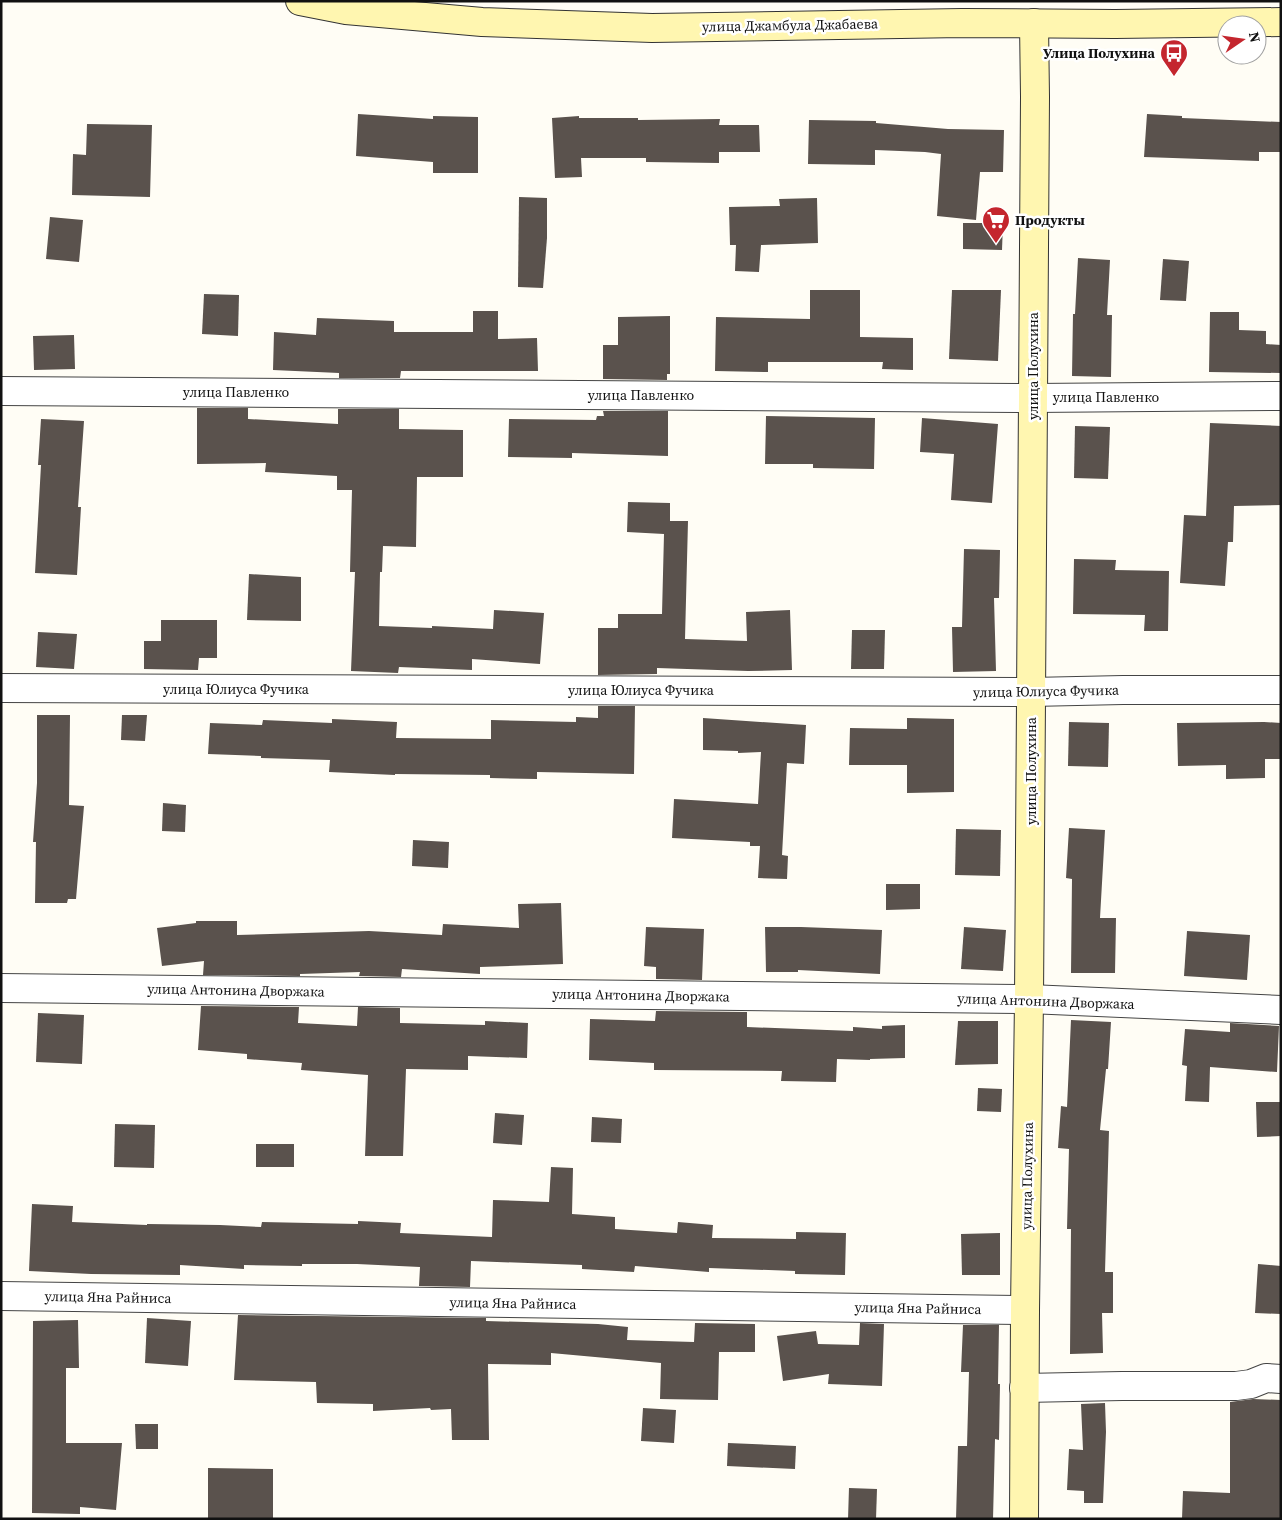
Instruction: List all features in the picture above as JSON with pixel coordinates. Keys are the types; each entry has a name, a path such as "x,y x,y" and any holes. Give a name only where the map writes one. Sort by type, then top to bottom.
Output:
{"main road":[{"name":"улица Джамбула Джабаева","path":"300,1 346,10 482,22 643,27 1281,22"},
{"name":"улица Полухина","path":"1024,1519 1029,998 1034,23"}],"street":[{"name":"улица Павленко","path":"1,391 1033,398 1281,396"},
{"name":"улица Юлиуса Фучика","path":"1,688 1031,692 1281,690"},
{"name":"улица Антонина Дворжака","path":"1,988 1029,998 1281,1010"},
{"name":"улица Яна Райниса","path":"1,1296 1025,1310"},
{"path":"1024,1388 1236,1386 1251,1384 1266,1378 1281,1379"}],"building":[{"path":"358,114 433,119 433,116 478,117 478,173 433,173 433,162 356,156"},
{"path":"1147,114 1182,116 1182,118 1281,122 1281,152 1259,152 1259,161 1144,157"},
{"path":"579,116 579,118 638,118 638,120 720,119 719,125 759,125 760,152 719,152 719,163 646,162 646,158 581,158 582,177 555,178 552,118"},
{"path":"809,120 876,121 876,123 948,129 1004,130 1003,172 980,172 976,220 937,216 941,154 875,150 875,165 808,164"},
{"path":"87,124 152,125 150,197 72,195 73,154 86,155"},
{"path":"519,197 547,198 547,238 543,288 518,287"},
{"path":"817,198 818,243 761,245 759,272 735,271 736,245 730,245 729,207 780,206 779,199"},
{"path":"50,217 83,220 79,262 46,259"},
{"path":"963,223 1003,223 1002,250 963,249"},
{"path":"1078,258 1110,260 1107,315 1112,315 1111,377 1072,376 1073,314 1075,314"},
{"path":"1163,259 1189,261 1186,301 1160,300"},
{"path":"810,290 860,290 860,337 913,338 913,370 882,369 883,362 768,362 768,372 715,371 716,317 810,319"},
{"path":"952,290 1001,290 998,361 949,359"},
{"path":"204,294 239,295 238,336 202,334"},
{"path":"473,311 498,311 498,339 537,338 538,371 401,371 400,378 339,378 339,373 273,370 274,332 316,335 317,318 394,321 394,332 473,332"},
{"path":"1210,312 1239,312 1239,330 1266,331 1266,344 1281,345 1281,373 1209,372"},
{"path":"670,316 670,374 667,374 667,380 603,379 603,345 618,345 618,317"},
{"path":"74,335 75,369 34,370 33,336"},
{"path":"197,408 248,408 248,419 338,424 338,409 399,409 399,429 463,430 463,477 417,477 416,547 383,546 382,572 380,572 379,626 493,629 494,610 544,613 540,664 472,659 472,670 399,667 398,673 351,671 355,572 350,572 352,490 337,490 337,476 265,472 266,463 197,464"},
{"path":"603,411 668,411 668,456 572,453 572,458 508,457 509,419 596,420 597,416 604,416"},
{"path":"766,416 875,418 874,469 813,468 813,464 765,464"},
{"path":"922,418 998,424 992,503 951,500 954,454 920,452"},
{"path":"41,419 84,421 78,507 81,507 77,575 35,573 41,465 38,465"},
{"path":"1210,423 1281,426 1281,505 1234,506 1233,542 1228,542 1225,586 1180,583 1184,515 1206,516"},
{"path":"1075,426 1110,427 1108,479 1074,478"},
{"path":"628,502 670,503 670,521 688,521 685,639 747,641 746,612 790,610 792,670 748,671 657,668 657,674 598,675 598,628 618,628 618,614 662,614 664,534 627,532"},
{"path":"964,549 1000,550 999,598 994,598 996,671 953,672 952,627 962,627"},
{"path":"1074,559 1116,560 1115,570 1169,571 1168,631 1144,631 1145,615 1073,614"},
{"path":"249,574 301,577 301,621 247,620"},
{"path":"161,620 217,620 217,658 199,658 198,670 144,669 144,641 161,641"},
{"path":"852,630 885,630 884,669 851,669"},
{"path":"38,632 77,634 74,669 36,667"},
{"path":"598,706 635,706 634,774 537,772 537,779 490,778 490,775 395,775 329,772 330,760 208,754 210,723 262,725 263,720 332,723 332,719 397,722 396,738 491,739 491,720 576,722 576,717 598,718"},
{"path":"37,715 70,715 69,805 84,806 76,899 68,899 67,903 35,903 36,842 33,842 37,783"},
{"path":"122,715 147,715 145,741 121,740"},
{"path":"703,718 806,725 804,764 787,763 782,855 788,856 787,879 758,878 760,846 750,846 750,842 672,838 674,799 758,804 761,752 738,753 738,751 703,750"},
{"path":"907,718 954,719 954,792 907,793 907,765 849,765 850,728 907,729"},
{"path":"1069,722 1109,723 1108,767 1068,766"},
{"path":"1177,723 1281,723 1281,759 1265,759 1265,778 1226,779 1226,765 1178,766"},
{"path":"163,803 186,805 185,832 162,831"},
{"path":"1069,828 1105,830 1100,918 1116,918 1115,973 1071,973 1072,879 1066,878"},
{"path":"956,829 1001,830 1000,876 955,875"},
{"path":"413,840 449,842 448,868 412,866"},
{"path":"886,884 920,884 920,909 886,910"},
{"path":"561,903 563,964 480,967 480,974 402,969 401,977 359,976 360,972 300,974 300,976 203,975 204,961 162,966 157,928 196,923 196,921 237,921 237,935 369,931 442,935 443,924 519,928 518,904"},
{"path":"646,927 704,929 702,980 656,979 656,967 644,966"},
{"path":"765,927 882,930 880,974 798,970 798,972 766,972"},
{"path":"964,927 1006,930 1003,971 961,969"},
{"path":"1187,931 1250,935 1247,980 1184,976"},
{"path":"201,1006 299,1007 298,1023 357,1026 358,1007 400,1008 400,1023 485,1025 485,1021 528,1023 527,1058 468,1056 468,1070 406,1069 403,1156 365,1156 368,1075 301,1070 302,1063 247,1059 247,1054 198,1050"},
{"path":"656,1011 747,1012 747,1027 853,1031 853,1027 882,1029 882,1026 905,1025 905,1058 837,1059 836,1082 781,1081 782,1071 654,1070 654,1063 589,1060 590,1019 655,1021"},
{"path":"38,1013 84,1015 82,1064 36,1062"},
{"path":"1071,1020 1111,1022 1108,1069 1106,1069 1100,1130 1109,1131 1105,1272 1113,1272 1113,1313 1102,1313 1103,1353 1070,1354 1071,1229 1067,1229 1069,1149 1058,1148 1061,1106 1067,1107"},
{"path":"958,1021 998,1021 998,1064 955,1065"},
{"path":"1230,1023 1279,1026 1277,1072 1210,1067 1209,1102 1185,1101 1187,1066 1182,1065 1185,1029 1230,1032"},
{"path":"978,1088 1002,1089 1001,1112 977,1111"},
{"path":"1256,1102 1281,1102 1281,1136 1257,1137"},
{"path":"495,1113 524,1115 522,1145 493,1143"},
{"path":"592,1117 622,1119 621,1143 591,1142"},
{"path":"115,1124 155,1125 154,1168 114,1167"},
{"path":"256,1144 294,1144 294,1167 256,1167"},
{"path":"551,1167 573,1168 572,1214 615,1217 615,1229 677,1233 678,1222 713,1225 712,1238 796,1239 796,1232 846,1233 845,1275 795,1274 795,1271 709,1268 709,1272 635,1266 634,1272 582,1269 582,1265 471,1261 470,1287 419,1286 420,1267 357,1264 302,1264 302,1266 244,1265 244,1269 180,1265 180,1275 29,1271 32,1204 73,1206 72,1222 261,1227 262,1222 358,1224 358,1221 401,1223 400,1233 492,1237 493,1200 549,1202"},
{"path":"1000,1233 1000,1275 962,1275 961,1234"},
{"path":"1258,1264 1281,1266 1281,1314 1255,1313"},
{"path":"238,1315 486,1318 486,1321 598,1324 628,1327 627,1340 694,1342 695,1323 755,1324 755,1352 719,1352 718,1400 660,1399 661,1363 551,1353 551,1365 488,1364 489,1440 452,1440 451,1409 431,1410 430,1408 373,1411 373,1404 317,1403 316,1382 234,1380"},
{"path":"147,1318 191,1321 188,1366 145,1363"},
{"path":"78,1320 79,1368 66,1368 66,1443 122,1443 116,1510 80,1507 80,1514 32,1513 33,1321"},
{"path":"860,1323 884,1324 882,1386 828,1384 829,1374 783,1381 777,1336 816,1331 818,1344 859,1345"},
{"path":"963,1325 999,1325 999,1440 995,1439 993,1519 956,1519 958,1446 967,1446 969,1372 961,1372"},
{"path":"1253,1399 1281,1400 1280,1519 1182,1519 1183,1491 1230,1493 1230,1402"},
{"path":"1105,1403 1106,1432 1103,1503 1084,1503 1084,1491 1067,1490 1069,1449 1083,1450 1081,1404"},
{"path":"643,1408 676,1410 674,1443 641,1441"},
{"path":"135,1424 158,1424 158,1449 136,1449"},
{"path":"728,1443 796,1446 795,1469 727,1466"},
{"path":"208,1468 273,1469 273,1519 208,1519"},
{"path":"849,1488 877,1489 876,1519 848,1519"}],"place":[{"name":"Улица Полухина","path":"1174,77"},
{"name":"Продукты","path":"996,244"}]}
